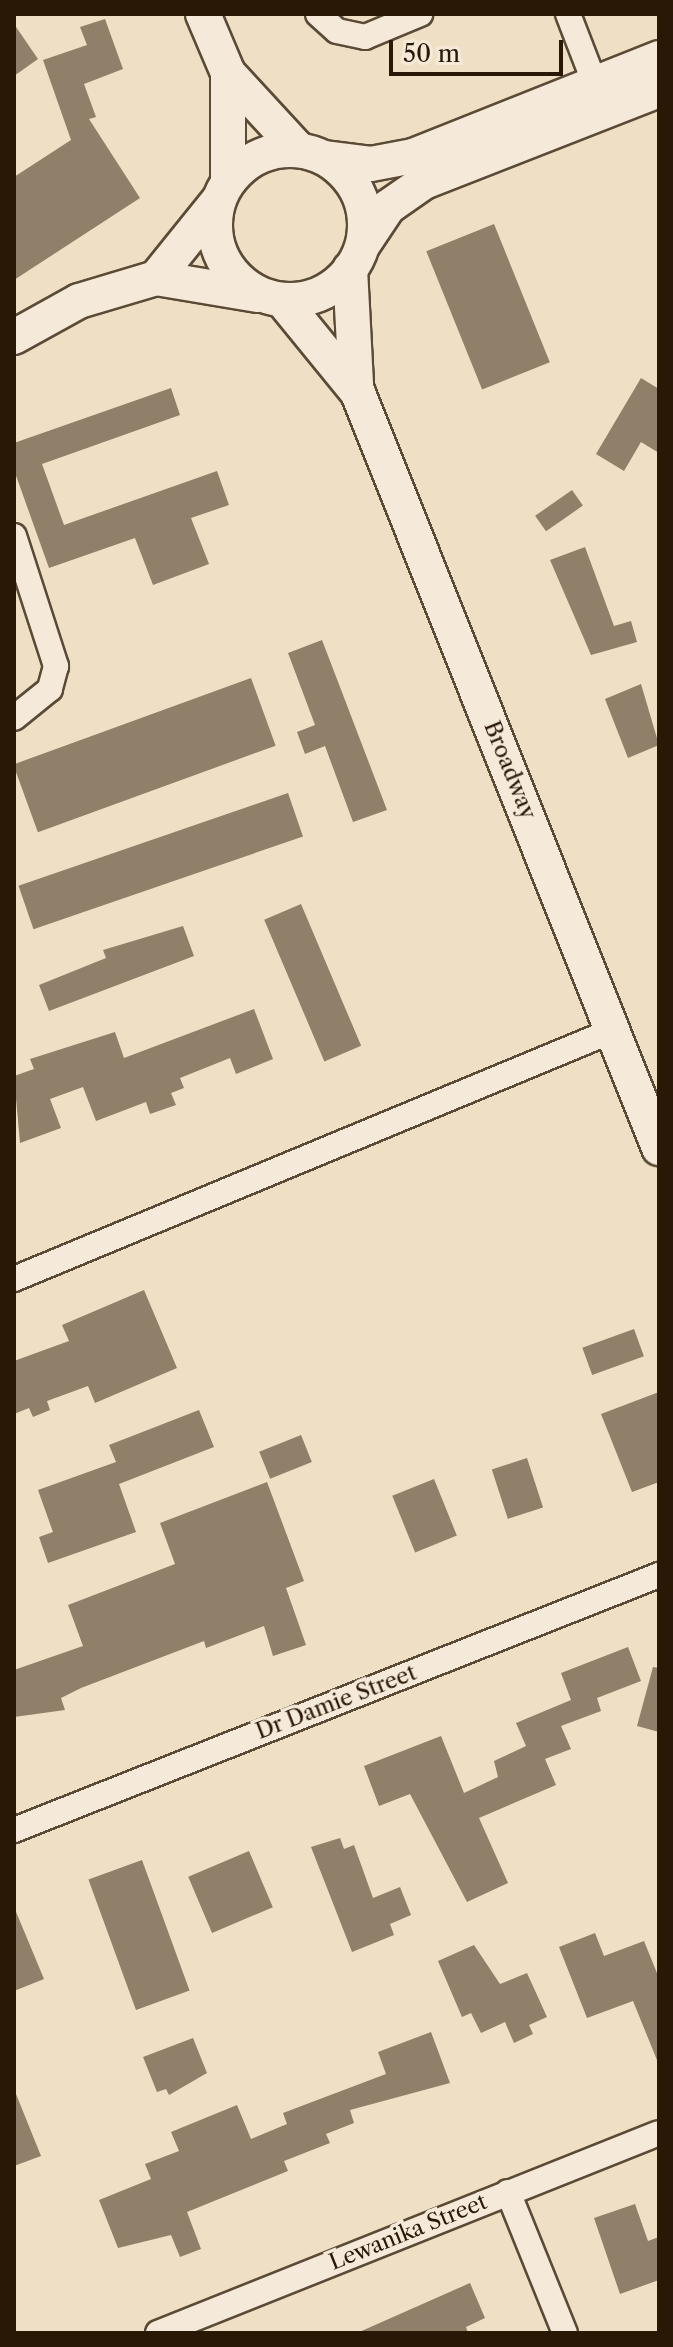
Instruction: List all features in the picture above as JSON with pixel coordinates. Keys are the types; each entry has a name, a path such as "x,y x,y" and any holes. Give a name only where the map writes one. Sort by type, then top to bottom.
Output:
{"main road":[{"path":"203,14 228,73 312,154 359,194 358,393"},
{"path":"156,278 223,191 272,151 371,164 413,156 659,58"},
{"path":"228,73 223,191 214,223 225,266 271,298 358,393"},
{"path":"14,337 79,301 156,278 271,298 327,292 357,256 388,207 424,182 659,90"},
{"name":"Broadway","path":"358,393 659,1148"}],"street":[{"path":"318,14 337,31 365,37 420,14"},
{"path":"568,14 595,84"},
{"path":"14,536 56,666 50,689 14,718"},
{"path":"14,1279 614,1030"},
{"name":"Dr Damie Street","path":"14,1830 659,1575"},
{"name":"Lewanika Street","path":"158,2333 659,2133"},
{"path":"508,2192 565,2333"}],"building":[{"path":"105,19 123,69 84,84 96,117 89,119 140,198 14,280 14,177 71,140 43,60 87,45 80,27"},
{"path":"14,24 38,59 14,76"},
{"path":"494,224 550,362 482,389 426,251"},
{"path":"641,378 659,389 659,453 641,442 624,471 596,454"},
{"path":"171,388 180,415 42,464 64,525 217,471 229,505 191,518 209,564 153,585 135,538 49,568 14,470 14,443"},
{"path":"572,490 583,506 546,531 535,516"},
{"path":"585,547 614,626 631,621 637,642 591,655 550,560"},
{"path":"322,640 387,810 353,822 325,746 305,754 297,732 315,725 288,653"},
{"path":"251,678 276,746 38,832 14,764"},
{"path":"641,684 659,745 628,758 605,699"},
{"path":"288,793 303,836 34,929 19,886"},
{"path":"301,904 361,1046 324,1061 264,920"},
{"path":"183,926 194,956 49,1011 39,985 106,958 103,950"},
{"path":"254,1009 273,1059 236,1074 230,1058 180,1078 184,1088 171,1093 176,1105 150,1114 146,1102 96,1121 83,1087 50,1099 61,1128 20,1143 14,1076 34,1069 30,1059 115,1032 124,1058"},
{"path":"144,1290 177,1368 95,1403 88,1386 47,1401 50,1410 33,1417 29,1408 14,1414 14,1361 69,1341 62,1325"},
{"path":"634,1329 644,1356 592,1375 582,1348"},
{"path":"659,1392 659,1482 632,1492 601,1414"},
{"path":"199,1410 214,1447 119,1484 136,1532 48,1563 39,1537 53,1532 38,1490 116,1462 109,1445"},
{"path":"301,1435 312,1462 270,1479 259,1452"},
{"path":"527,1458 543,1507 508,1519 492,1469"},
{"path":"434,1479 457,1536 415,1552 392,1496"},
{"path":"267,1482 304,1581 286,1588 306,1645 273,1656 264,1626 206,1648 204,1641 81,1688 61,1698 65,1710 14,1717 14,1670 83,1646 68,1605 175,1564 160,1523"},
{"path":"628,1647 641,1681 597,1698 601,1711 561,1726 571,1749 545,1759 556,1785 479,1818 508,1883 467,1902 410,1794 379,1806 364,1766 441,1736 464,1793 498,1777 494,1761 526,1746 516,1723 571,1700 561,1673"},
{"path":"653,1667 659,1668 659,1732 637,1726"},
{"path":"340,1838 344,1849 354,1845 373,1898 400,1887 411,1915 390,1924 394,1935 352,1952 311,1847"},
{"path":"249,1851 273,1907 212,1933 188,1877"},
{"path":"142,1860 190,1991 136,2010 88,1879"},
{"path":"14,1907 44,1979 14,1991"},
{"path":"595,1933 604,1956 644,1941 659,1978 659,2065 633,2001 587,2018 559,1947"},
{"path":"474,1945 500,1984 527,1973 547,2017 529,2025 533,2034 514,2043 505,2022 481,2033 471,2013 462,2017 438,1961"},
{"path":"431,2032 450,2083 350,2110 354,2123 326,2134 330,2143 284,2161 288,2171 187,2212 201,2249 180,2257 171,2235 118,2248 99,2200 151,2179 145,2164 179,2151 171,2132 237,2105 251,2139 287,2124 283,2113 386,2074 378,2052"},
{"path":"193,2038 207,2073 169,2095 166,2089 157,2092 143,2057"},
{"path":"14,2089 41,2156 14,2166"},
{"path":"635,2204 648,2241 659,2237 659,2280 620,2294 594,2218"},
{"path":"470,2283 485,2318 466,2327 468,2333 357,2333"}]}
